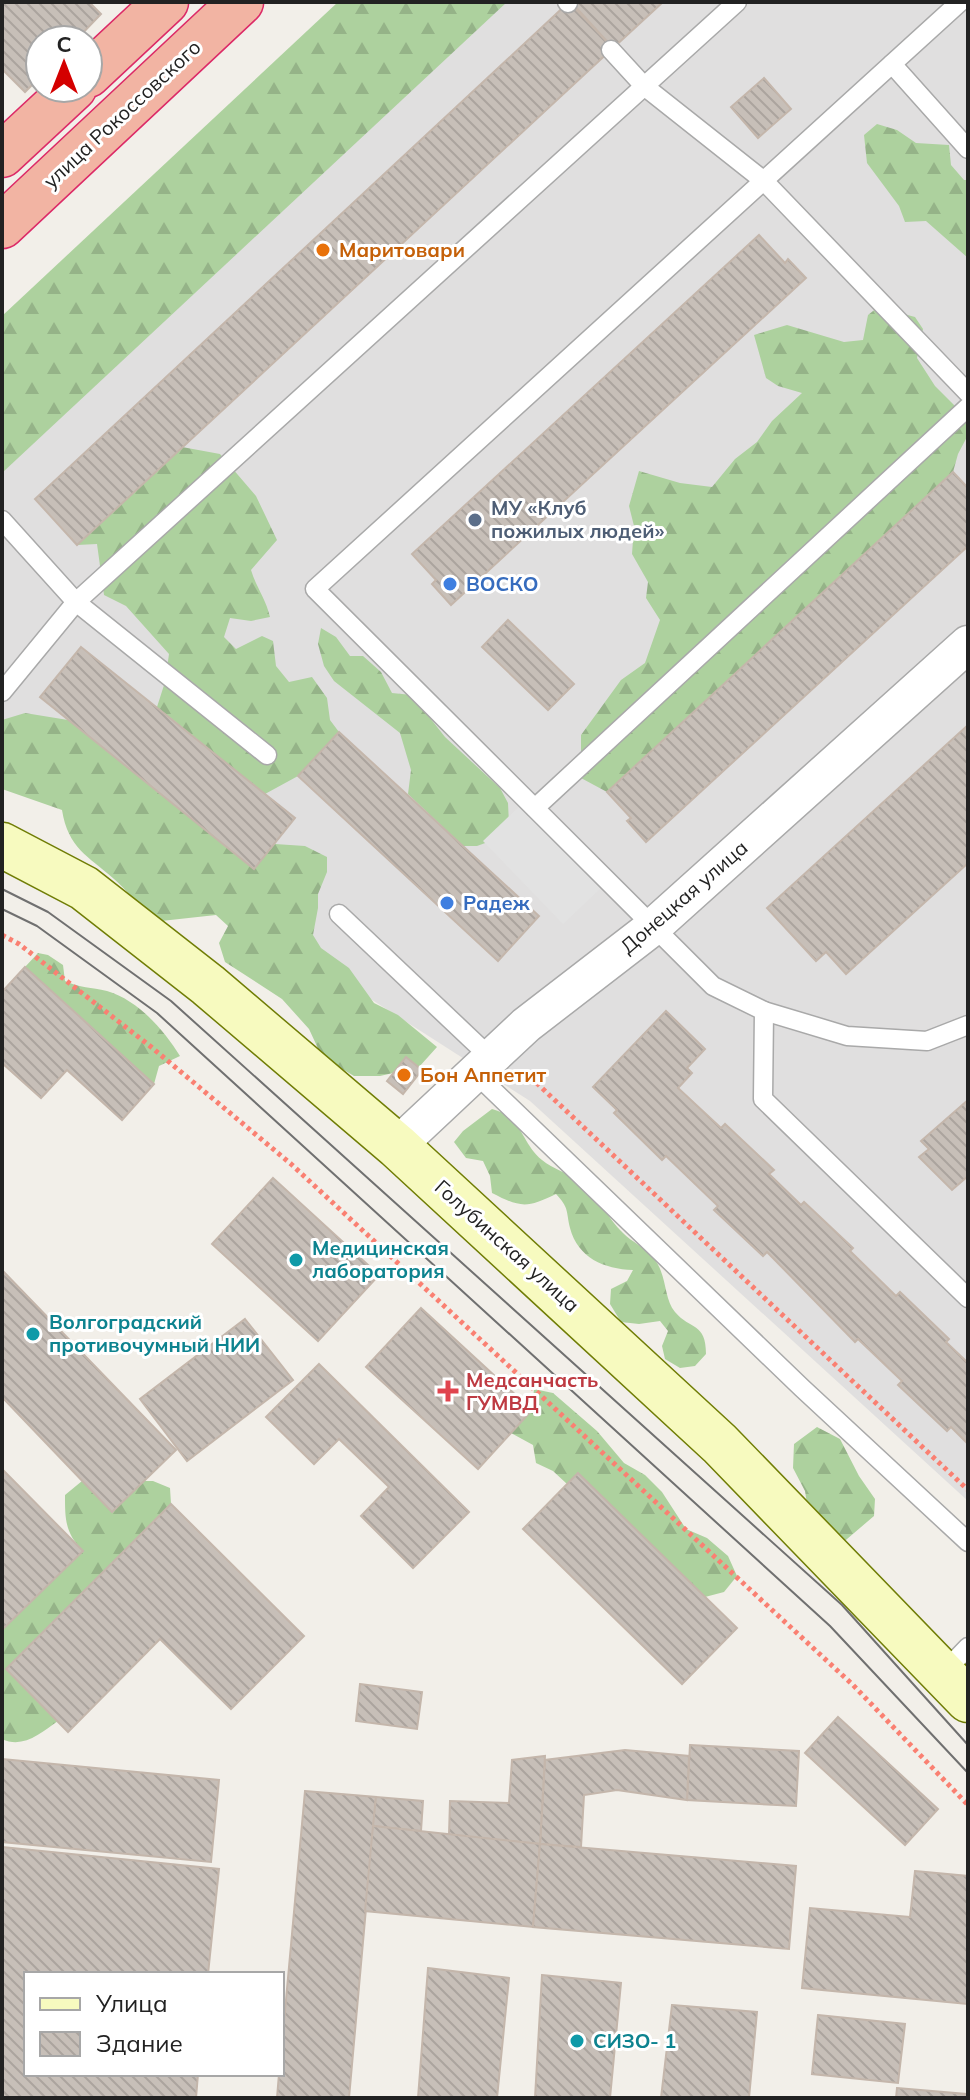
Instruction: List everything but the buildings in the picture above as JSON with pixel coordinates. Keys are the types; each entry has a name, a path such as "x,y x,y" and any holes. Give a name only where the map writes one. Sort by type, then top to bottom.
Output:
{"highway":[{"path":"104,60 166,2"},
{"name":"улица Рокоссовского","path":"2,226 241,2"},
{"path":"2,155 57,104"}],"main road":[{"name":"Голубинская улица","path":"2,845 84,888 208,985 397,1146 720,1444 960,1673"}],"street":[{"name":"Донецкая улица","path":"397,1146 526,1025 653,927 968,644"}],"lane":[{"path":"2,692 76,602 737,2"},
{"path":"960,2 315,589 713,986 764,1011 847,1036 927,1041 968,1025"},
{"path":"611,50 644,86 764,181 968,393"},
{"path":"892,64 968,149"},
{"path":"535,808 968,407"},
{"path":"2,520 76,602 267,755"},
{"path":"339,914 483,1065 802,1388 968,1542"},
{"path":"764,1011 763,1099 968,1298"}],"path":[{"path":"2,935 19,944 150,1046 291,1164 853,1685 968,1805"},
{"path":"526,1025 521,1068 968,1490"}],"shaded area":[{"path":"364,2 968,2 968,1501 530,1101 2,763 2,318"},
{"path":"523,803 603,886 563,924 483,841"}],"green space":[{"path":"338,2 507,2 2,473 2,316"},
{"path":"877,124 897,130 916,143 949,145 951,165 964,180 968,180 968,258 926,221 905,222 899,206 867,163 864,135"},
{"path":"878,307 915,317 923,329 917,358 935,386 956,407 968,425 968,435 953,472 607,792 581,778 581,735 621,680 645,663 660,620 646,598 648,582 632,554 634,526 629,506 639,471 680,483 712,487 735,459 757,442 772,421 802,393 778,386 766,378 754,335 787,325 844,342 863,340 868,315"},
{"path":"182,447 220,454 256,496 277,540 251,570 270,617 251,621 230,618 224,637 236,649 262,636 273,641 276,666 289,682 312,677 327,698 330,720 339,732 298,776 265,794 157,707 169,654 126,606 104,595 97,544 77,545"},
{"path":"321,628 336,637 350,656 363,656 381,672 392,693 412,695 445,737 500,788 508,803 509,824 499,838 477,846 463,846 408,794 411,770 400,733 334,681 324,666 318,644"},
{"path":"25,713 68,720 254,869 275,844 305,846 327,857 327,872 318,894 313,935 321,948 349,968 374,1003 398,1015 437,1047 419,1067 380,1076 354,1076 322,1057 309,1029 282,999 225,962 219,943 228,926 216,915 152,922 124,889 74,842 62,810 2,789 2,720"},
{"path":"38,953 48,955 63,965 65,981 107,991 129,1001 158,1026 180,1056 159,1066 154,1084 25,967"},
{"path":"492,1109 516,1124 542,1160 586,1186 617,1227 652,1256 661,1270 671,1306 703,1336 706,1354 695,1366 680,1368 665,1359 662,1346 668,1331 660,1321 639,1324 621,1322 610,1304 611,1289 627,1281 633,1270 602,1264 586,1254 574,1238 565,1206 556,1194 531,1204 517,1204 492,1193 490,1176 483,1161 466,1158 454,1142 463,1131"},
{"path":"534,1389 553,1393 597,1431 624,1463 645,1475 662,1492 686,1529 707,1538 728,1556 737,1576 724,1592 705,1597 578,1473 567,1484 553,1471 536,1463 533,1445 511,1433 532,1410"},
{"path":"817,1427 840,1439 875,1499 874,1516 840,1545 808,1510 805,1491 793,1468 794,1444"},
{"path":"82,1481 153,1481 170,1488 171,1504 6,1669 58,1721 32,1738 10,1742 2,1739 2,1630 83,1551 69,1532 65,1504 65,1495"}],"tram line":[{"path":"2,889 48,912 171,1001 842,1605 968,1745"},
{"path":"2,909 37,926 157,1013 830,1626 968,1773"}],"place":[{"name":"Маритовари","path":"323,250"},
{"name":"МУ «Клуб пожилых людей»","path":"475,520"},
{"name":"ВОСКО","path":"450,584"},
{"name":"Радеж","path":"447,903"},
{"name":"Бон Аппетит","path":"404,1075"},
{"name":"Медицинская лаборатория","path":"296,1260"},
{"name":"Волгоградский противочумный НИИ","path":"33,1334"},
{"name":"Медсанчасть ГУМВД","path":"448,1391"},
{"name":"СИЗО- 1","path":"577,2041"}]}
